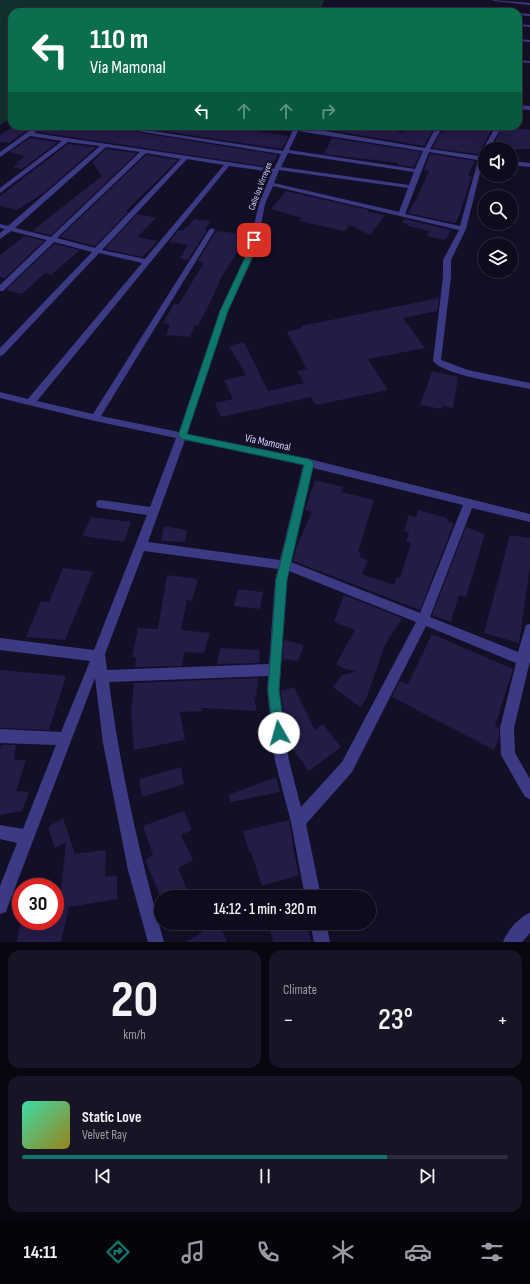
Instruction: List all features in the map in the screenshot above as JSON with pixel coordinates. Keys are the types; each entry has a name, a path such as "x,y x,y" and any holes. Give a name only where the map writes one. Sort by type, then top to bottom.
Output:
{"street":[{"path":"494,0 530,4"},
{"path":"0,155 34,130"},
{"path":"136,130 419,171"},
{"name":"Calle los Virreyes","path":"0,906 154,512 182,436 224,311 252,251 262,204 296,130"},
{"path":"314,130 478,158"},
{"path":"402,214 426,150 437,130"},
{"path":"490,142 497,130"},
{"path":"29,134 227,165 277,169 411,187"},
{"path":"0,191 67,140"},
{"path":"0,237 104,146"},
{"path":"0,289 144,152"},
{"path":"0,353 185,158"},
{"path":"518,164 530,165"},
{"path":"30,403 227,165"},
{"path":"478,176 463,228 447,260 447,277 438,361 442,365 455,370 530,386"},
{"path":"271,184 463,228"},
{"path":"0,226 96,251 147,262"},
{"path":"96,418 212,230"},
{"name":"Vía Mamonal","path":"0,395 96,418 309,463 530,518"},
{"path":"309,463 281,580 273,690 282,761 298,822 312,890"},
{"path":"298,822 347,767 423,620 469,503"},
{"path":"101,504 154,512"},
{"path":"141,546 285,565 524,660"},
{"path":"530,629 507,728 508,755 530,792"},
{"path":"0,644 99,656 110,743 136,870 156,942"},
{"path":"102,676 275,670"},
{"path":"0,736 66,739"},
{"path":"0,832 27,838"},
{"path":"511,942 530,921"},
{"path":"319,930 322,942"}],"green space":[{"path":"0,0 324,0 321,8 8,8 8,120 0,125"}],"building":[{"path":"8,130 27,130 9,143 0,142 0,135"},
{"path":"40,130 124,130 278,155 269,167 38,132"},
{"path":"156,130 248,130 289,136 282,149"},
{"path":"375,130 388,132 389,130 404,133 406,130 433,130 424,146 335,131"},
{"path":"445,130 461,132 461,130 492,130 485,142 478,142 478,154 432,148 441,132 444,132"},
{"path":"501,130 530,130 530,149 518,149 518,142 495,142"},
{"path":"30,138 58,142 22,169 13,168 19,163 15,163 25,156 9,152"},
{"path":"332,138 421,152 414,167 397,165 398,163 324,154"},
{"path":"68,144 96,147 45,192 17,210 0,206 0,196"},
{"path":"106,149 137,153 51,235 32,231 102,176 92,162"},
{"path":"430,154 475,161 468,175 472,176 455,223 408,213 417,198 429,171 424,170"},
{"path":"146,155 178,160 126,211 128,212 95,246 60,237"},
{"path":"286,191 385,215 370,235 350,225 344,231 299,221 302,218 271,209"},
{"path":"137,214 156,218 137,237 158,241 142,257 105,249"},
{"path":"194,219 211,221 188,260 180,258 188,245 169,242 179,230 183,231"},
{"path":"404,219 451,230 445,240 427,236 430,231 407,226 408,224 402,223"},
{"path":"216,231 245,234 238,247 240,248 221,278 198,326 195,325 190,337 166,335 170,324 163,323 174,304 179,304 203,264 203,262 198,261"},
{"path":"25,236 44,241 5,278 0,277 0,255"},
{"path":"54,244 80,250 51,275 45,273 22,294 6,290"},
{"path":"439,298 437,311 403,318 425,348 368,359 388,390 316,405 311,397 221,417 215,403 233,399 224,380 246,375 229,346 244,342 268,391 304,383 297,371 307,369 287,332 301,328 301,326"},
{"path":"432,371 458,377 453,408 442,406 442,409 420,405"},
{"path":"315,480 343,487 341,492 374,500 358,552 361,553 360,557 368,560 362,574 394,585 397,577 400,578 411,543 406,541 409,532 404,531 409,515 416,517 418,510 447,518 447,521 454,523 420,610 293,561 297,545 312,512 305,510"},
{"path":"91,517 131,522 124,542 82,536"},
{"path":"164,526 187,530 185,542 161,541"},
{"path":"466,527 485,534 466,597 459,595 451,622 432,615"},
{"path":"510,535 530,538 530,567 519,643 484,633"},
{"path":"63,568 93,572 65,640 26,637 41,601 49,602"},
{"path":"167,575 198,579 192,601 187,600 181,630 210,633 204,653 184,652 182,666 135,667 136,657 132,657 138,628 158,629"},
{"path":"238,589 263,592 260,609 234,606"},
{"path":"344,595 402,618 385,645 366,699 360,707 333,687 342,675 357,671 345,669 336,664 355,630 334,622"},
{"path":"432,634 513,669 495,726 499,728 499,738 494,750 392,697 400,681 408,684"},
{"path":"284,640 304,645 298,661 283,659"},
{"path":"220,648 260,650 259,663 217,664"},
{"path":"0,670 66,676 49,730 0,728"},
{"path":"258,678 256,699 253,694 257,711 202,708 202,711 180,712 185,740 134,750 131,712 134,683"},
{"path":"294,687 315,730 323,724 341,747 309,771 291,747 296,744 285,724 281,691"},
{"path":"2,745 16,745 14,760 26,760 16,791 29,792 22,811 0,815 0,749"},
{"path":"181,767 184,784 142,797 139,779"},
{"path":"276,777 280,792 231,802 228,795"},
{"path":"184,811 192,830 181,835 193,860 178,868 187,890 158,890 145,860 153,855 143,826"},
{"path":"63,818 75,854 106,850 105,877 117,875 117,899 69,907 64,929 64,878 62,878 66,842 55,848 48,827"},
{"path":"289,820 299,875 262,886 243,831"},
{"path":"19,930 64,930 61,942 17,942"},
{"path":"206,930 222,930 227,942 186,942"},
{"path":"270,930 308,930 311,942 273,942"}],"route":[{"path":"254,240 252,251 224,311 182,436 309,463 281,580 273,690 279,733"}]}
